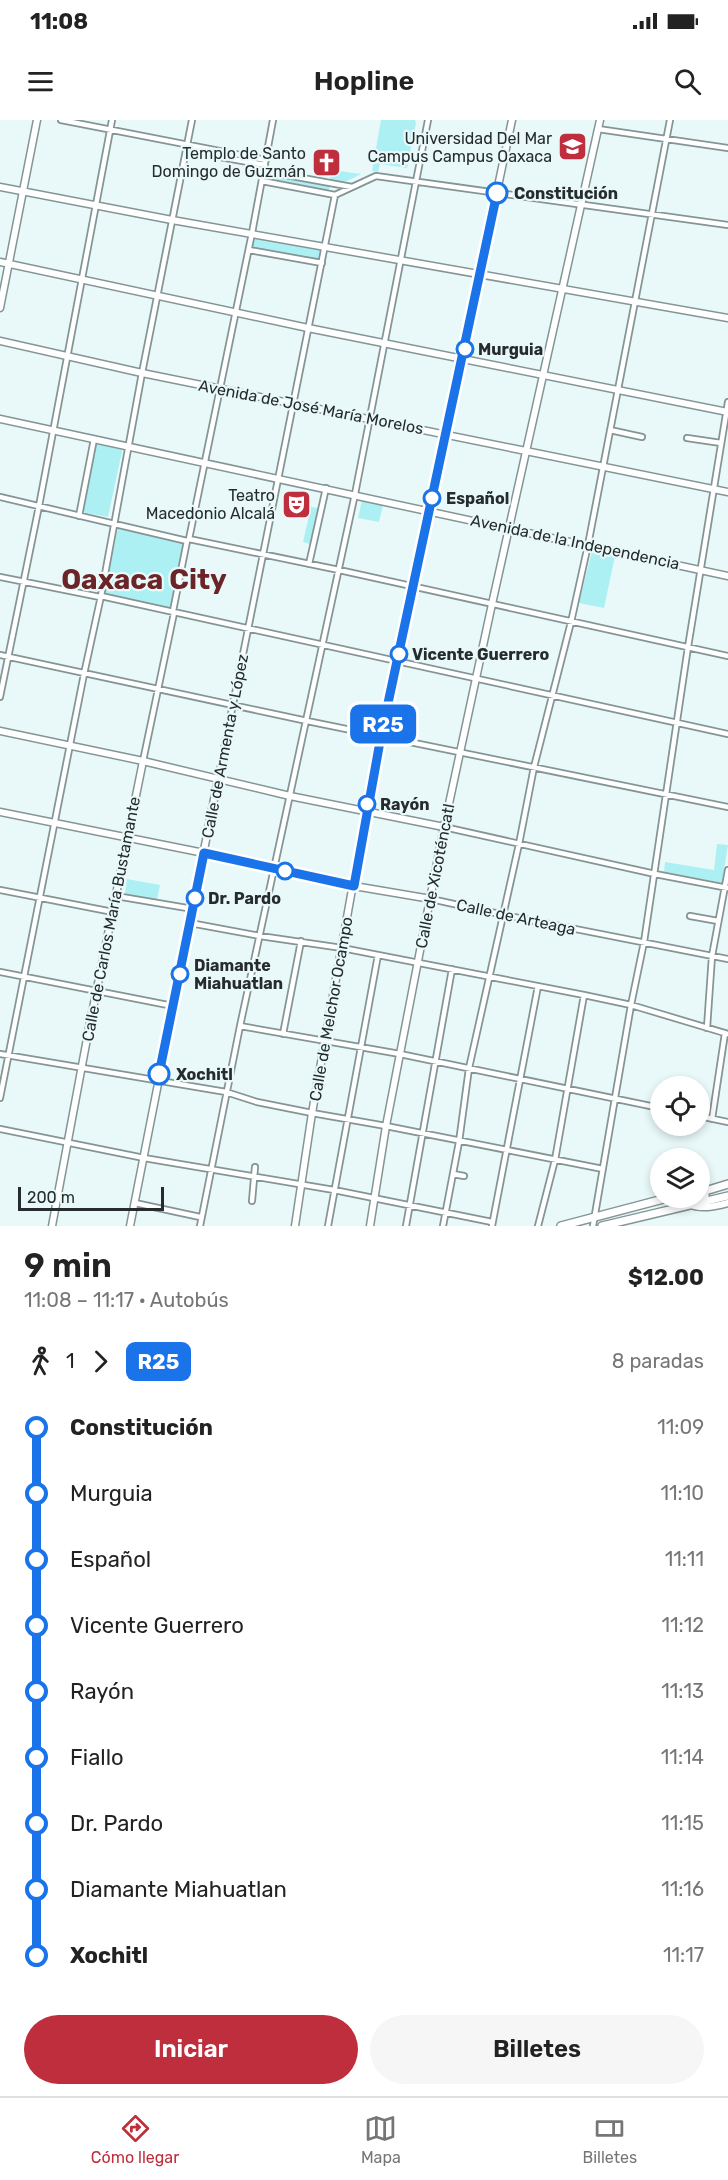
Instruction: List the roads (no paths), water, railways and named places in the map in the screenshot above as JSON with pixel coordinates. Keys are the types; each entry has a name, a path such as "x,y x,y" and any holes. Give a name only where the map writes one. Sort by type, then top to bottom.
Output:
{"main road":[{"path":"710,1187 728,1183"},
{"path":"710,1189 728,1183"},
{"path":"710,1201 728,1196"},
{"path":"561,1226 650,1203"},
{"path":"602,1226 673,1208"}],"street":[{"path":"0,308 37,120"},
{"path":"61,120 187,145 218,154"},
{"path":"0,697 39,506 111,120"},
{"path":"0,1098 101,597 192,120"},
{"name":"Calle de Carlos María Bustamante","path":"52,1226 203,463 249,250 273,120"},
{"path":"200,1226 226,1092 355,495 428,120"},
{"name":"Calle de Melchor Ocampo","path":"295,1226 324,1042 366,811 512,120"},
{"name":"Calle de Xicoténcatl","path":"370,1226 386,1126 444,827 600,120"},
{"path":"443,1226 459,1142 469,1068 504,915 534,767 588,545 670,120"},
{"path":"598,129 728,148"},
{"path":"186,151 240,158 352,187"},
{"path":"262,181 335,195 376,176 728,225"},
{"path":"0,187 172,220 728,318"},
{"name":"Calle de Armenta y López","path":"129,1226 335,195"},
{"path":"249,250 322,263"},
{"path":"0,262 235,313 727,412"},
{"name":"Avenida de José María Morelos","path":"0,341 142,373 728,492"},
{"path":"593,1226 597,1217 596,1210 615,1098 644,942 688,647 728,402"},
{"name":"Avenida de la Independencia","path":"0,419 728,576"},
{"path":"610,430 642,437"},
{"path":"687,438 721,443"},
{"path":"79,516 94,439"},
{"path":"309,564 326,488"},
{"path":"0,497 188,540 339,570 728,656"},
{"path":"0,577 173,612 728,734"},
{"path":"0,655 307,721 728,807"},
{"path":"0,731 143,761 290,796 726,888"},
{"name":"Calle de Arteaga","path":"0,812 354,886 728,958"},
{"path":"707,1028 712,956 728,870"},
{"path":"0,890 113,912"},
{"path":"116,896 193,909"},
{"path":"690,916 718,921"},
{"path":"190,923 342,948 584,995 631,1005 726,1033 712,1119 728,1122"},
{"path":"283,1034 301,941"},
{"path":"328,1226 378,955"},
{"path":"406,1226 452,969"},
{"path":"0,972 173,1006"},
{"path":"0,1129 144,1158 334,1190 445,1212 492,1224 508,1151 538,986"},
{"path":"538,1226 555,1161 584,995"},
{"path":"240,1026 400,1054 650,1106"},
{"path":"0,1054 226,1092 312,1113 603,1169"},
{"path":"252,1201 255,1167"},
{"path":"453,1174 464,1176"},
{"path":"135,1203 200,1217"},
{"path":"710,1206 728,1203"}],"place":[{"name":"Universidad Del Mar Campus Campus Oaxaca","path":"573,147"},
{"name":"Templo de Santo Domingo de Guzmán","path":"327,162"},
{"name":"Constitución","path":"497,193"},
{"name":"Murguia","path":"465,349"},
{"name":"Español","path":"432,498"},
{"name":"Teatro Macedonio Alcalá","path":"296,504"},
{"name":"Vicente Guerrero","path":"399,654"},
{"name":"Rayón","path":"367,804"},
{"name":"Dr. Pardo","path":"195,898"},
{"name":"Diamante Miahuatlan","path":"180,974"},
{"name":"Xochitl","path":"159,1074"}],"district":[{"name":"Oaxaca City","path":"144,579"}]}
